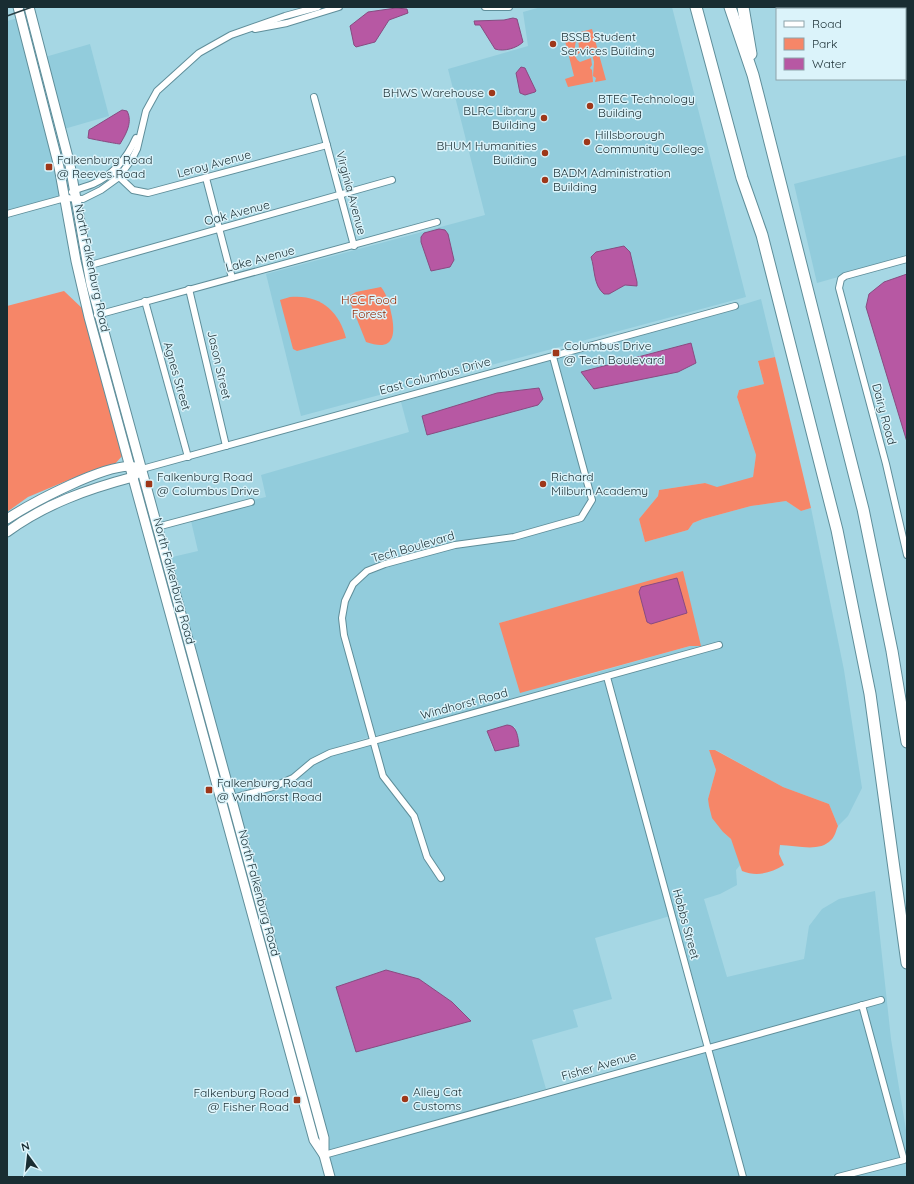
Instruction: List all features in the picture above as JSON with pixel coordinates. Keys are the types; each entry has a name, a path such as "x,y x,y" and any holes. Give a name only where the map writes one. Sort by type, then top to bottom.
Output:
{"highway":[{"path":"696,7 742,178 762,235 838,530 870,694 907,963"},
{"path":"730,7 753,75 863,509 890,637 907,742"},
{"path":"743,7 753,75"}],"street":[{"name":"North Falkenburg Road","path":"18,7 59,167 76,261 89,317 314,1140 324,1155"},
{"name":"North Falkenburg Road","path":"29,7 70,165 87,266 99,315 324,1138 324,1155 330,1177"},
{"path":"75,195 113,171 128,154 141,128 150,102 165,84 199,53 241,31 297,12 318,7"},
{"path":"241,31 300,20 339,7"},
{"path":"485,7 509,7"},
{"path":"297,12 300,20"},
{"name":"Virginia Avenue","path":"314,97 354,246"},
{"path":"7,214 75,195 96,193 118,177 129,164 137,149 141,128"},
{"name":"Leroy Avenue","path":"113,171 133,190 148,193 327,145"},
{"path":"206,178 232,278"},
{"name":"Oak Avenue","path":"87,266 341,196 392,180"},
{"name":"Lake Avenue","path":"89,317 354,246 437,222"},
{"name":"Dairy Road","path":"907,259 850,274 841,279 839,288 886,464 907,555"},
{"name":"Jason Street","path":"189,289 226,446"},
{"name":"Agnes Street","path":"145,301 188,457"},
{"name":"East Columbus Drive","path":"7,532 35,514 69,497 133,477 142,469 735,306"},
{"name":"Tech Boulevard","path":"441,878 427,857 414,816 383,776 344,635 342,618 345,601 353,584 367,571 385,564 455,545 514,537 581,518 592,500 553,357"},
{"name":"East Columbus Drive","path":"7,519 62,488 88,478 130,466 142,469"},
{"path":"157,527 251,502"},
{"name":"Windhorst Road","path":"221,801 273,787 293,778 312,762 330,752 373,739 607,677 613,673 719,646"},
{"name":"Hobbs Street","path":"607,677 709,1047 743,1177"},
{"path":"270,980 280,978"},
{"name":"Fisher Avenue","path":"324,1155 881,1000"},
{"path":"838,1177 904,1160 862,1005"}],"shaded area":[{"name":"Hillsborough Community College","path":"541,7 672,7 746,297 301,416 266,274 485,215 448,69 528,46 523,12"},
{"path":"28,15 68,165 70,190 66,193 23,16"},
{"path":"18,18 61,196 7,210 7,21"},
{"path":"90,44 109,116 64,129 45,57"},
{"path":"907,155 907,256 849,271 838,277 817,283 794,184"},
{"path":"761,299 775,357 758,362 764,384 739,390 737,397 756,455 753,478 717,488 705,483 659,490 658,496 639,519 645,542 688,530 693,523 703,519 751,506 786,501 801,511 811,508 844,670 862,788 848,816 838,826 829,804 783,787 716,750 709,750 716,770 708,799 723,832 731,839 741,864 736,870 737,885 720,894 704,899 727,977 804,959 809,926 822,909 839,899 875,891 891,1039 907,1136 907,1177 850,1177 904,1163 865,1007 884,1002 883,997 711,1044 610,678 722,648 721,642 375,736 346,634 345,618 347,603 356,586 369,574 386,567 455,548 582,521 594,502 556,359 738,309 738,306","holes":["691,343 696,363 581,372 663,350","559,607 700,646 690,646 563,682 538,687 499,623"]},
{"path":"551,360 589,499 579,515 513,534 454,542 384,561 366,568 352,582 340,618 369,737 328,750 310,760 291,776 272,785 233,795 168,558 198,551 191,521 254,504 253,500 266,497 261,475 409,432 401,402"},
{"path":"163,560 227,796 223,797 159,561"},
{"path":"605,680 670,916 595,938 612,999 573,1010 578,1027 532,1040 546,1089 327,1151 234,801 274,790 294,781 313,765 331,755 371,743 381,778 411,817 424,858 441,882 445,878 429,856 416,815 386,775 376,742","holes":["515,727 519,746 495,751 492,748 487,730","386,970 419,979 452,1002"]},
{"path":"229,802 276,975 272,976 225,803"},
{"path":"278,981 321,1138 321,1146 316,1139 273,982"},
{"path":"860,1009 900,1158 827,1177 745,1177 712,1050"},
{"path":"707,1051 740,1177 333,1177 327,1157"}],"green space":[{"path":"592,29 606,80 595,82 596,78 593,76 594,62 592,54 583,50 577,55 576,49 579,47 577,33"},
{"path":"575,34 576,58 580,62 591,58 592,65 590,68 592,70 593,82 568,87 565,79 574,76 564,37"},
{"name":"HCC Food Forest","path":"381,287 385,293 389,305 393,331 390,341 381,345 366,342 348,297 356,292"},
{"path":"64,291 84,310 124,454 113,466 90,471 28,497 7,512 7,306"},
{"path":"290,297 310,298 327,306 339,320 346,338 297,351 293,349 280,300"},
{"path":"775,357 811,508 801,511 786,501 751,506 703,519 693,523 688,530 645,542 639,519 658,496 659,490 705,483 717,487 753,477 756,455 737,397 739,390 764,384 758,361"},
{"path":"683,571 701,646 690,646 520,693 499,623"},
{"path":"709,750 715,750 783,787 829,804 838,826 834,837 826,844 814,847 780,845 779,854 784,865 774,870 758,874 742,871 731,839 723,832 712,818 708,799 716,770"}],"water":[{"path":"396,8 407,9 408,13 389,20 375,42 356,47 354,45 350,26 368,12"},
{"path":"513,18 517,19 523,42 514,48 506,50 495,49 480,25 475,25 474,21 504,20"},
{"path":"521,67 525,68 536,91 535,92 525,95 520,93 516,73"},
{"path":"122,110 127,111 129,115 129,124 120,144 88,138 89,130"},
{"path":"439,229 445,230 448,234 454,260 450,267 431,271 421,242 421,237 424,233"},
{"path":"624,246 630,252 637,286 625,285 609,294 604,294 600,290 596,281 591,257 596,252"},
{"path":"907,274 907,442 866,307 869,294 884,282"},
{"path":"691,343 696,363 678,372 594,389 581,372"},
{"path":"539,388 543,399 538,405 427,435 422,416 497,393"},
{"path":"677,578 687,613 651,624 647,622 639,592 641,587"},
{"path":"507,725 515,729 519,746 495,751 487,731"},
{"path":"386,970 419,979 452,1002 471,1021 356,1052 336,987"}],"railway":[{"path":"7,16 32,7"}],"place":[{"name":"BSSB Student Services Building","path":"553,44"},
{"name":"BHWS Warehouse","path":"492,93"},
{"name":"BTEC Technology Building","path":"590,106"},
{"name":"BLRC Library Building","path":"544,118"},
{"name":"Hillsborough Community College","path":"587,142"},
{"name":"BHUM Humanities Building","path":"545,153"},
{"name":"Falkenburg Road @ Reeves Road","path":"49,167"},
{"name":"BADM Administration Building","path":"545,180"},
{"name":"Columbus Drive @ Tech Boulevard","path":"556,353"},
{"name":"Falkenburg Road @ Columbus Drive","path":"149,484"},
{"name":"Richard Milburn Academy","path":"543,484"},
{"name":"Falkenburg Road @ Windhorst Road","path":"209,790"},
{"name":"Alley Cat Customs","path":"405,1099"},
{"name":"Falkenburg Road @ Fisher Road","path":"297,1100"}]}
